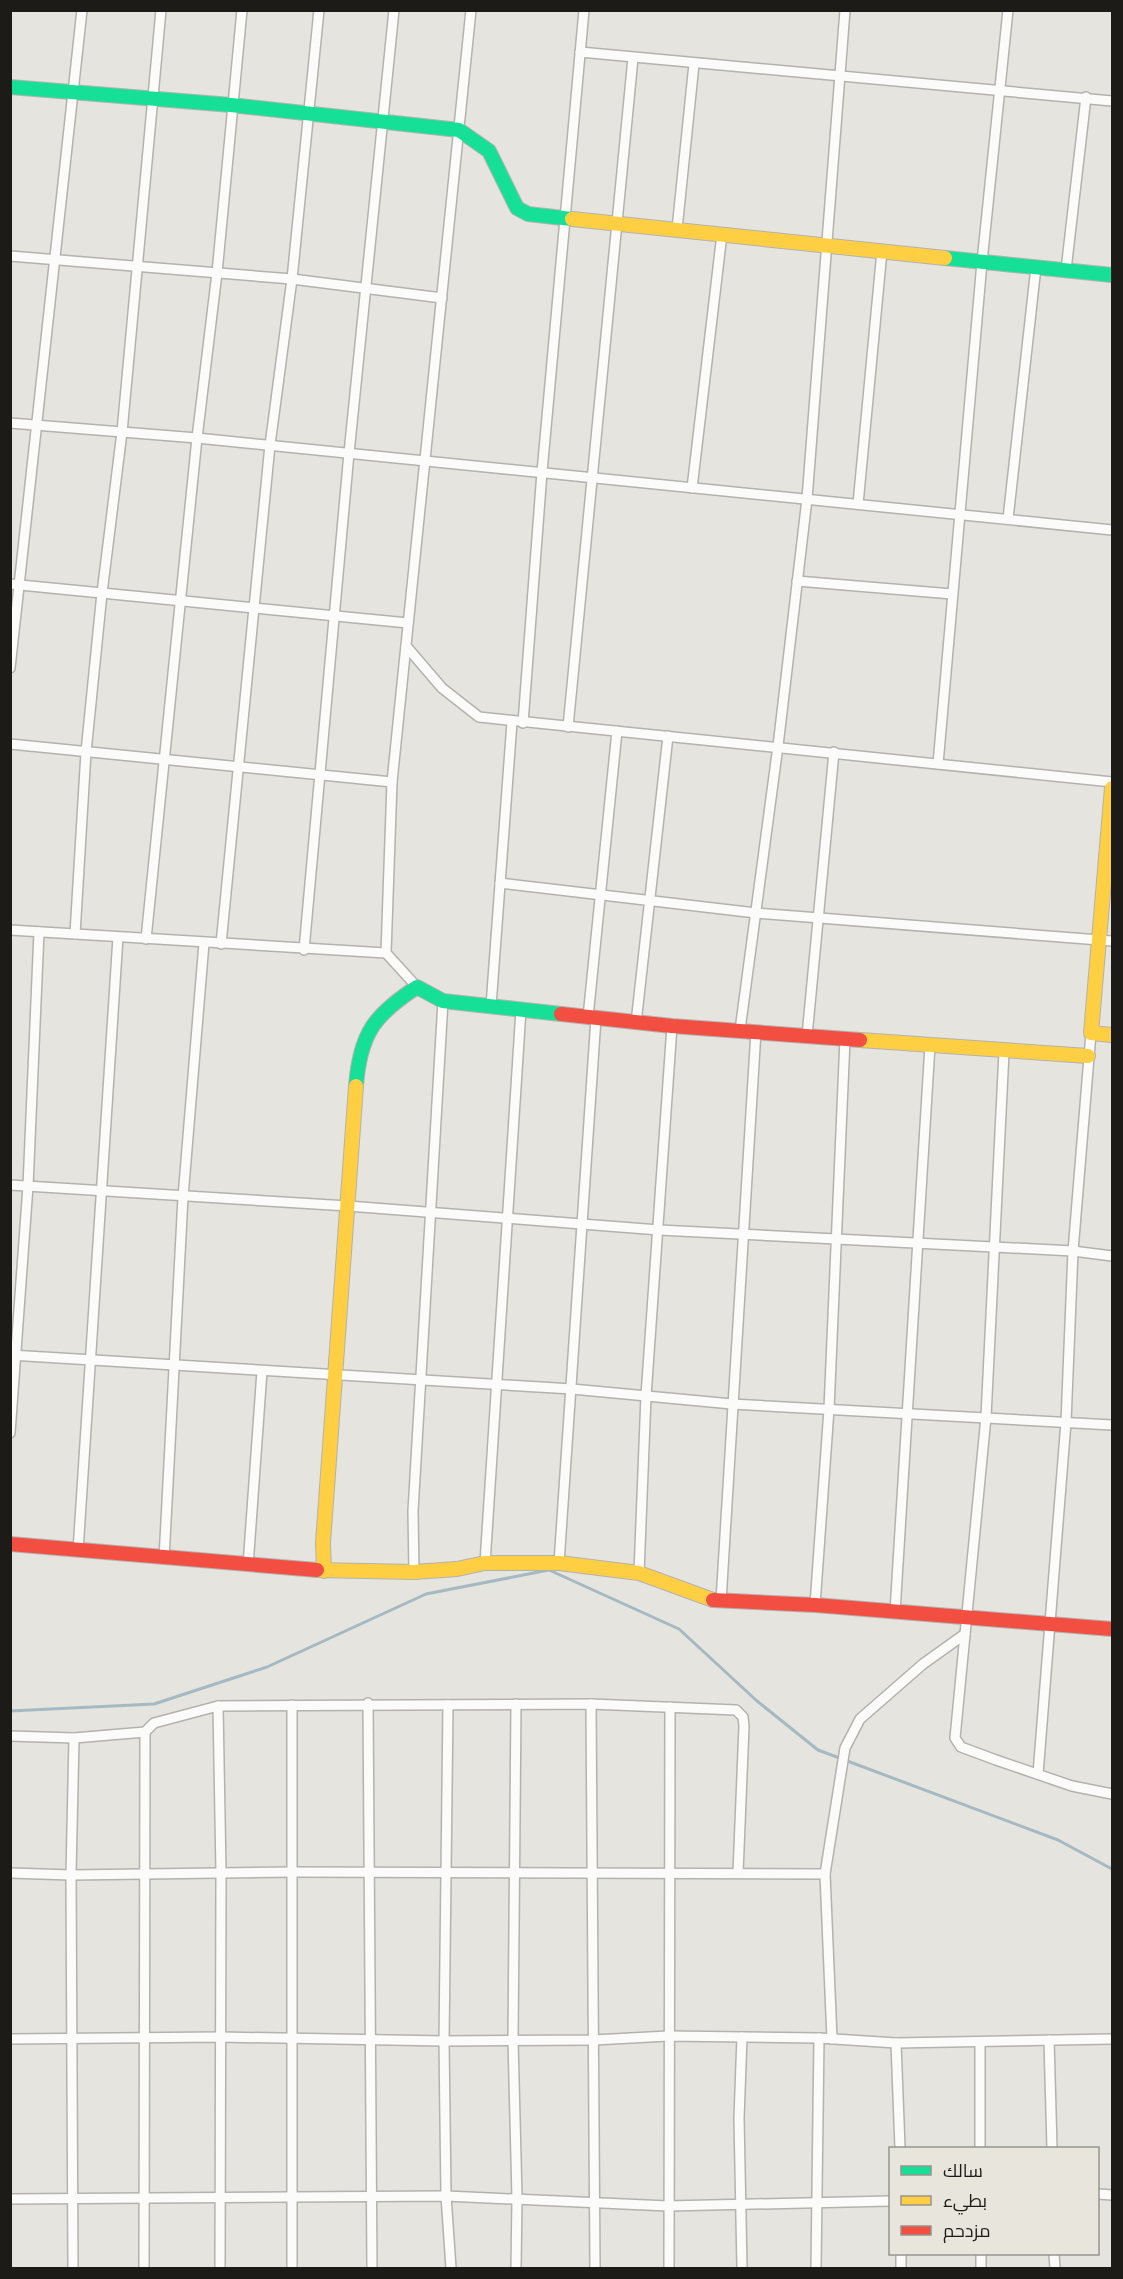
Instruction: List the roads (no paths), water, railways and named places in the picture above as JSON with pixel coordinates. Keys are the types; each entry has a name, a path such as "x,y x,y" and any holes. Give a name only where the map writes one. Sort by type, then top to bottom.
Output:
{"street":[{"path":"10,668 15,584 38,425 82,10"},
{"path":"75,934 86,752 102,593 122,432 161,10"},
{"path":"147,939 197,438 217,273 231,105 242,10"},
{"path":"221,944 270,446 292,279 319,10"},
{"path":"304,950 349,453 394,10"},
{"path":"471,10 392,782 386,953 417,987 443,1001 636,1023 1004,1052 1088,1056"},
{"path":"522,723 542,472 584,10"},
{"path":"740,1030 778,746 807,499 838,76 845,10"},
{"path":"938,764 982,261 1008,10"},
{"path":"579,52 1113,101"},
{"path":"568,727 633,58"},
{"path":"677,230 694,64"},
{"path":"10,87 231,105 459,130 489,151 517,208 528,214 1113,275"},
{"path":"1066,270 1086,97"},
{"path":"692,488 722,234"},
{"path":"858,504 882,251"},
{"path":"10,256 292,279 442,298"},
{"path":"1008,519 1036,267"},
{"path":"10,423 425,460 1113,530"},
{"path":"797,581 952,594"},
{"path":"15,584 408,623"},
{"path":"406,646 441,688 464,708 479,717 1113,782"},
{"path":"491,1006 512,722"},
{"path":"560,1563 583,1224 600,897 617,732"},
{"path":"636,1023 668,736"},
{"path":"10,744 392,782"},
{"path":"807,1036 834,752"},
{"path":"1038,1774 1066,1422 1073,1251 1090,1033 1106,941 1113,788"},
{"path":"500,883 600,897 756,913 1106,941"},
{"path":"10,930 304,950 386,953"},
{"path":"10,1433 13,1355 28,1186 39,932"},
{"path":"78,1551 118,937"},
{"path":"164,1559 183,1197 204,943"},
{"path":"324,1571 323,1544 358,1058 366,1032 382,1010 417,987"},
{"path":"414,1572 413,1511 443,1001"},
{"path":"485,1563 521,1010"},
{"path":"639,1573 646,1396 672,1026"},
{"path":"721,1601 756,1031"},
{"path":"1090,1033 1113,1035"},
{"path":"815,1605 829,1409 845,1039"},
{"path":"894,1612 930,1046"},
{"path":"1004,1052 986,1418 955,1738 961,1747 1072,1786 1113,1794"},
{"path":"10,1185 348,1206 744,1236 1073,1251 1113,1256"},
{"path":"13,1355 572,1389 732,1404 1113,1425"},
{"path":"248,1566 262,1371"},
{"path":"10,1544 324,1571 414,1572 457,1569 485,1563 560,1563 639,1573 709,1600 815,1605 1113,1629"},
{"path":"832,2039 825,1874 845,1748 861,1719 923,1664 965,1634"},
{"path":"144,2268 145,1732 153,1723 218,1706 368,1703 591,1704 736,1710 744,1718 738,1873"},
{"path":"368,1703 372,2268"},
{"path":"516,1704 513,2040 518,2198 516,2268"},
{"path":"591,1704 595,2268"},
{"path":"292,1705 292,2268"},
{"path":"448,1705 444,2041 446,2196 452,2268"},
{"path":"218,1706 221,1872 220,2268"},
{"path":"669,2268 670,1707"},
{"path":"10,1736 74,1738 145,1732"},
{"path":"73,2268 75,2198 71,1875 74,1738"},
{"path":"10,1873 71,1875 221,1872 825,1874"},
{"path":"10,2039 220,2037 444,2041 594,2040 668,2036 819,2038 896,2043 1113,2039"},
{"path":"742,2037 739,2118 742,2268"},
{"path":"816,2268 819,2038"},
{"path":"1049,2040 1052,2147"},
{"path":"980,2042 980,2147"},
{"path":"896,2043 900,2147"},
{"path":"10,2199 446,2196 668,2206 889,2201"}],"waterway":[{"path":"10,1711 154,1704 267,1667 426,1594 549,1570 679,1629 757,1701 818,1750 1058,1840 1112,1869"}]}
